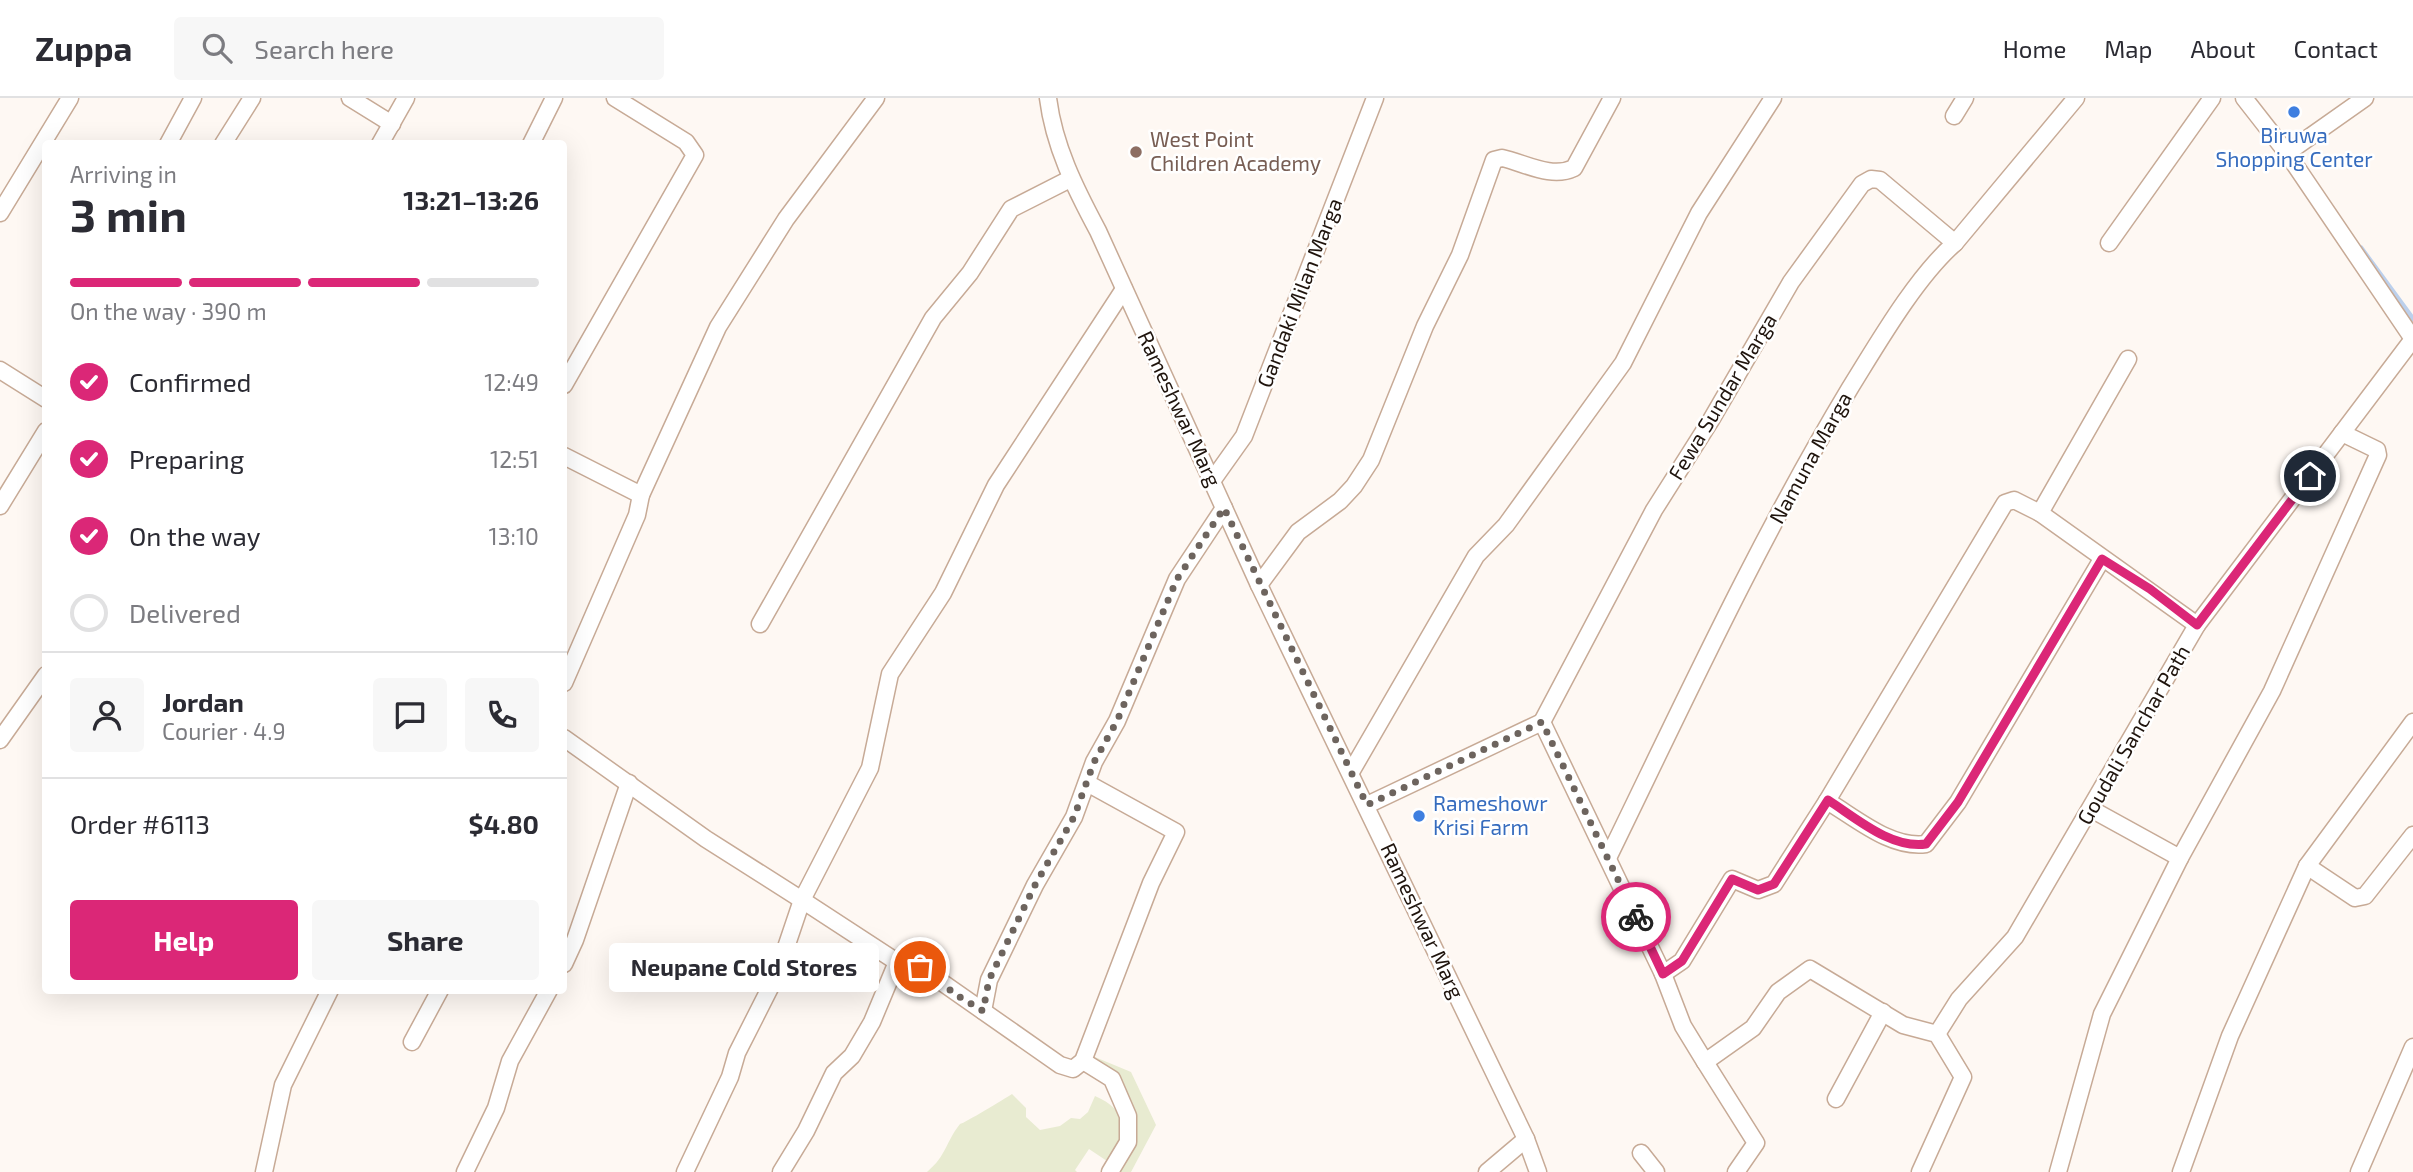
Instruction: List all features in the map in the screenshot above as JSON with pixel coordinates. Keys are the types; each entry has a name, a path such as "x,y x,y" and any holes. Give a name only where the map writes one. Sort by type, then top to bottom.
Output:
{"street":[{"path":"44,140 70,98"},
{"path":"169,140 193,98"},
{"path":"225,140 252,98"},
{"path":"350,98 392,124"},
{"path":"382,140 406,98"},
{"path":"533,140 554,98"},
{"path":"567,380 695,155 686,142 615,98"},
{"path":"567,676 637,515 641,495 718,327 786,219 876,98"},
{"name":"Rameshwar Marg","path":"1048,98 1050,120 1070,179 1124,289 1259,585 1526,1139 1538,1172"},
{"name":"Gandaki Milan Marga","path":"1212,481 1244,436 1376,98"},
{"path":"1259,585 1298,532 1340,501 1354,486 1371,460 1425,326 1460,255 1494,160 1502,158 1551,172 1565,172 1574,168 1612,98"},
{"path":"1351,772 1476,556 1506,525 1623,363 1699,213 1773,98"},
{"path":"1954,116 1965,98"},
{"name":"Namuna Marga","path":"1608,858 1703,658 1811,453 1874,349 1940,256 1955,243 2076,98"},
{"path":"2109,243 2213,98"},
{"path":"2244,98 2288,152 2413,339"},
{"path":"2288,152 2365,98"},
{"path":"0,213 42,144"},
{"path":"760,624 933,318 970,273 1011,209 1070,179"},
{"name":"Fewa Sundar Marga","path":"1542,722 1654,510 1711,420 1791,282 1862,184 1871,179 1880,180 1955,243"},
{"path":"685,1172 730,1077 737,1053 777,974 802,900 870,768 890,674 943,593 996,485 1124,289"},
{"name":"Goudali Sanchar Path","path":"1937,1034 1959,999 2015,937 2197,625 2413,339"},
{"path":"2040,513 2128,359"},
{"path":"0,370 42,396"},
{"path":"2058,1172 2102,1014 2180,858 2272,691 2378,454 2377,450 2342,433"},
{"path":"0,506 42,438"},
{"path":"567,458 641,495"},
{"path":"1663,974 1682,961 1732,879 1758,890 1774,884 1828,800 2006,503 2014,500 2040,513 2197,625"},
{"path":"983,1011 989,980 1035,885 1074,817 1177,579 1224,508"},
{"path":"1828,800 1895,841 1914,846 1926,844 1958,802 2102,559"},
{"path":"0,740 42,681"},
{"path":"1367,805 1542,722 1663,974 1683,1026 1756,1143 1736,1172"},
{"path":"2181,1172 2230,1036 2306,866 2413,722"},
{"path":"567,740 706,839 897,962 920,967 1060,1065 1073,1069 1083,1061 1151,883 1176,832 1087,783"},
{"path":"567,957 629,783"},
{"path":"2091,809 2180,858"},
{"path":"2306,866 2355,898 2365,896 2413,835"},
{"path":"781,1172 806,1131 834,1073 852,1056 872,1022 897,962"},
{"path":"1705,1062 1754,1028 1778,992 1810,969 1903,1025 1937,1034 1963,1077 1920,1172"},
{"path":"264,1172 283,1085 328,994"},
{"path":"412,1042 438,994"},
{"path":"464,1172 496,1108 510,1061 547,994"},
{"path":"1836,1099 1883,1012"},
{"path":"2359,1172 2413,1046"},
{"path":"1083,1061 1112,1079 1128,1116 1128,1142 1110,1172"},
{"path":"1487,1172 1526,1139"},
{"path":"1641,1153 1656,1172"}],"green space":[{"path":"1090,1055 1131,1072 1156,1125 1131,1172 1116,1172 1134,1118 1123,1081"},
{"path":"1012,1094 1026,1108 1026,1117 1040,1130 1060,1126 1071,1118 1080,1119 1088,1112 1095,1096 1110,1105 1118,1112 1125,1127 1110,1163 1089,1149 1075,1170 1077,1172 927,1172 938,1160 960,1124"}],"waterway":[{"path":"2361,248 2413,319"}],"way so far":[{"path":"920,967 983,1011 989,980 1035,885 1074,817 1094,762 1117,721 1144,650 1177,579 1224,508 1367,805 1542,722 1636,917"}],"place":[{"name":"Biruwa Shopping Center","path":"2294,112"},
{"name":"West Point Children Academy","path":"1136,152"},
{"name":"Rameshowr Krisi Farm","path":"1419,816"},
{"name":"Neupane Cold Stores","path":"920,967"}],"route":[{"path":"1636,917 1663,974 1682,961 1732,879 1758,890 1774,884 1828,800 1895,841 1914,846 1926,844 1958,802 2102,559 2150,589 2197,625 2310,476"}]}
